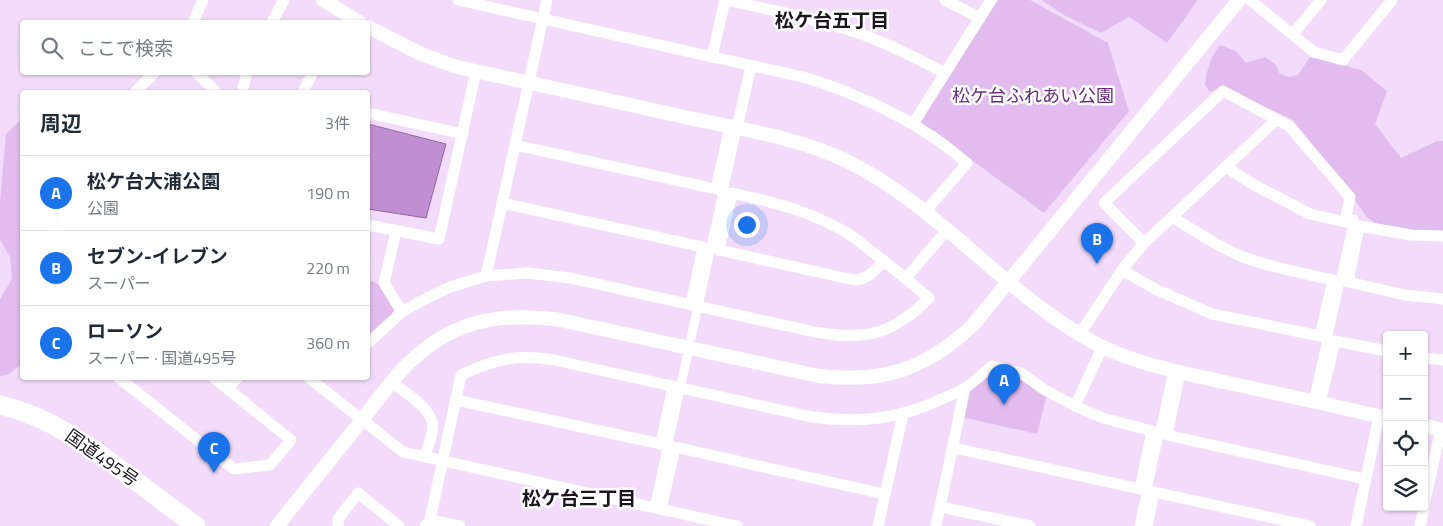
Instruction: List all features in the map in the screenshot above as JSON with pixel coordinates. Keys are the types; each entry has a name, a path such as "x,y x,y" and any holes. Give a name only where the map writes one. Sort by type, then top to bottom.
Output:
{"highway":[{"name":"国道495号","path":"0,405 38,417 82,441 196,526"}],"street":[{"path":"194,20 203,0"},
{"path":"273,20 284,0"},
{"path":"323,0 343,18"},
{"path":"458,0 807,78 841,89 879,106 932,135 967,163 925,212"},
{"path":"486,276 547,0"},
{"path":"712,57 725,0 818,20 862,34 894,47 945,73"},
{"path":"945,0 980,18"},
{"path":"913,124 991,0"},
{"path":"277,526 392,383 415,358 448,334 489,319 531,316 560,320 819,376 844,379 880,376 921,363 956,341 973,325 1239,0"},
{"path":"1250,0 1314,52 1343,60 1392,0"},
{"path":"1293,34 1321,0"},
{"path":"370,28 421,54 457,67 733,127 804,144 828,153 869,173 925,212 1061,323 1102,348 1145,364 1383,417 1365,479 1356,526"},
{"path":"515,145 716,189 751,66"},
{"path":"370,225 438,239 476,71"},
{"path":"138,90 152,75"},
{"path":"199,75 214,90"},
{"path":"242,90 246,75"},
{"path":"303,90 312,75"},
{"path":"1144,244 1104,203 1223,91 1290,126 1350,197 1345,222 1310,214 1254,185 1226,167"},
{"path":"370,114 463,134"},
{"path":"1079,334 1122,270 1144,244 1277,119"},
{"path":"695,305 733,127"},
{"path":"370,341 402,312 419,302 450,287 486,276 527,273 545,274 840,336 862,336 879,332 898,324 915,313 929,298 906,278 848,233 782,204 732,192 719,250 854,280 862,280 869,276 884,261"},
{"path":"502,204 703,247 691,338"},
{"path":"1122,270 1155,289 1212,314 1320,336 1333,280 1277,268 1242,256 1212,242 1172,217"},
{"path":"1316,402 1354,220"},
{"path":"1443,236 1411,235 1359,226 1348,282 1405,295 1443,299"},
{"path":"906,278 947,230"},
{"path":"396,231 384,283 402,312"},
{"path":"1316,402 1335,341 1383,350"},
{"path":"1074,406 1102,348"},
{"path":"460,526 427,523 443,461 461,375 485,364 506,359 532,357 554,360 830,420 879,419 903,414 933,404 965,388 992,366 1021,373 1045,390 1074,406 1103,418 1152,431 1140,489 954,448"},
{"path":"456,400 661,444 687,357"},
{"path":"1428,358 1443,360"},
{"path":"1177,371 1167,435 1365,479"},
{"path":"1139,526 1177,371"},
{"path":"121,380 234,469 270,465 291,440 217,380"},
{"path":"228,388 235,380"},
{"path":"312,380 403,452 658,509 692,521 736,526"},
{"path":"392,383 414,398 431,418 433,427 425,457"},
{"path":"658,509 677,387"},
{"path":"936,526 954,448 965,388"},
{"path":"878,526 903,414"},
{"path":"1428,427 1442,429 1428,489"},
{"path":"658,509 675,447 884,494"},
{"path":"1147,526 1154,492 1310,526"},
{"path":"338,526 338,519 358,493 399,526"},
{"path":"941,506 1030,526"},
{"path":"1420,526 1423,511"}],"green space":[{"name":"松ケ台ふれあい公園","path":"998,0 1030,0 1108,43 1129,111 1044,213 918,121"},
{"path":"1042,0 1198,0 1167,43 1129,17 1101,33 1064,15"},
{"path":"1220,45 1236,51 1246,63 1265,57 1276,65 1279,73 1288,77 1298,75 1310,57 1361,70 1387,91 1375,124 1401,158 1437,141 1443,141 1443,232 1379,226 1367,217 1292,119 1220,88 1210,92 1205,85 1207,74 1211,59"},
{"path":"20,121 20,366 9,374 0,376 0,299 12,279 10,257 0,240 0,201 6,134"},
{"path":"370,281 379,284 394,309 392,314 370,335"},
{"path":"992,368 1020,375 1047,394 1037,434 961,417 966,389"}],"shaded area":[{"path":"370,125 446,144 426,218 370,209"}],"place":[{"name":"セブン-イレブン","path":"1097,264"},
{"name":"松ケ台大浦公園","path":"1004,405"},
{"name":"ローソン","path":"214,473"}],"district":[{"name":"松ケ台五丁目","path":"832,20"},
{"name":"松ケ台三丁目","path":"579,498"}]}
